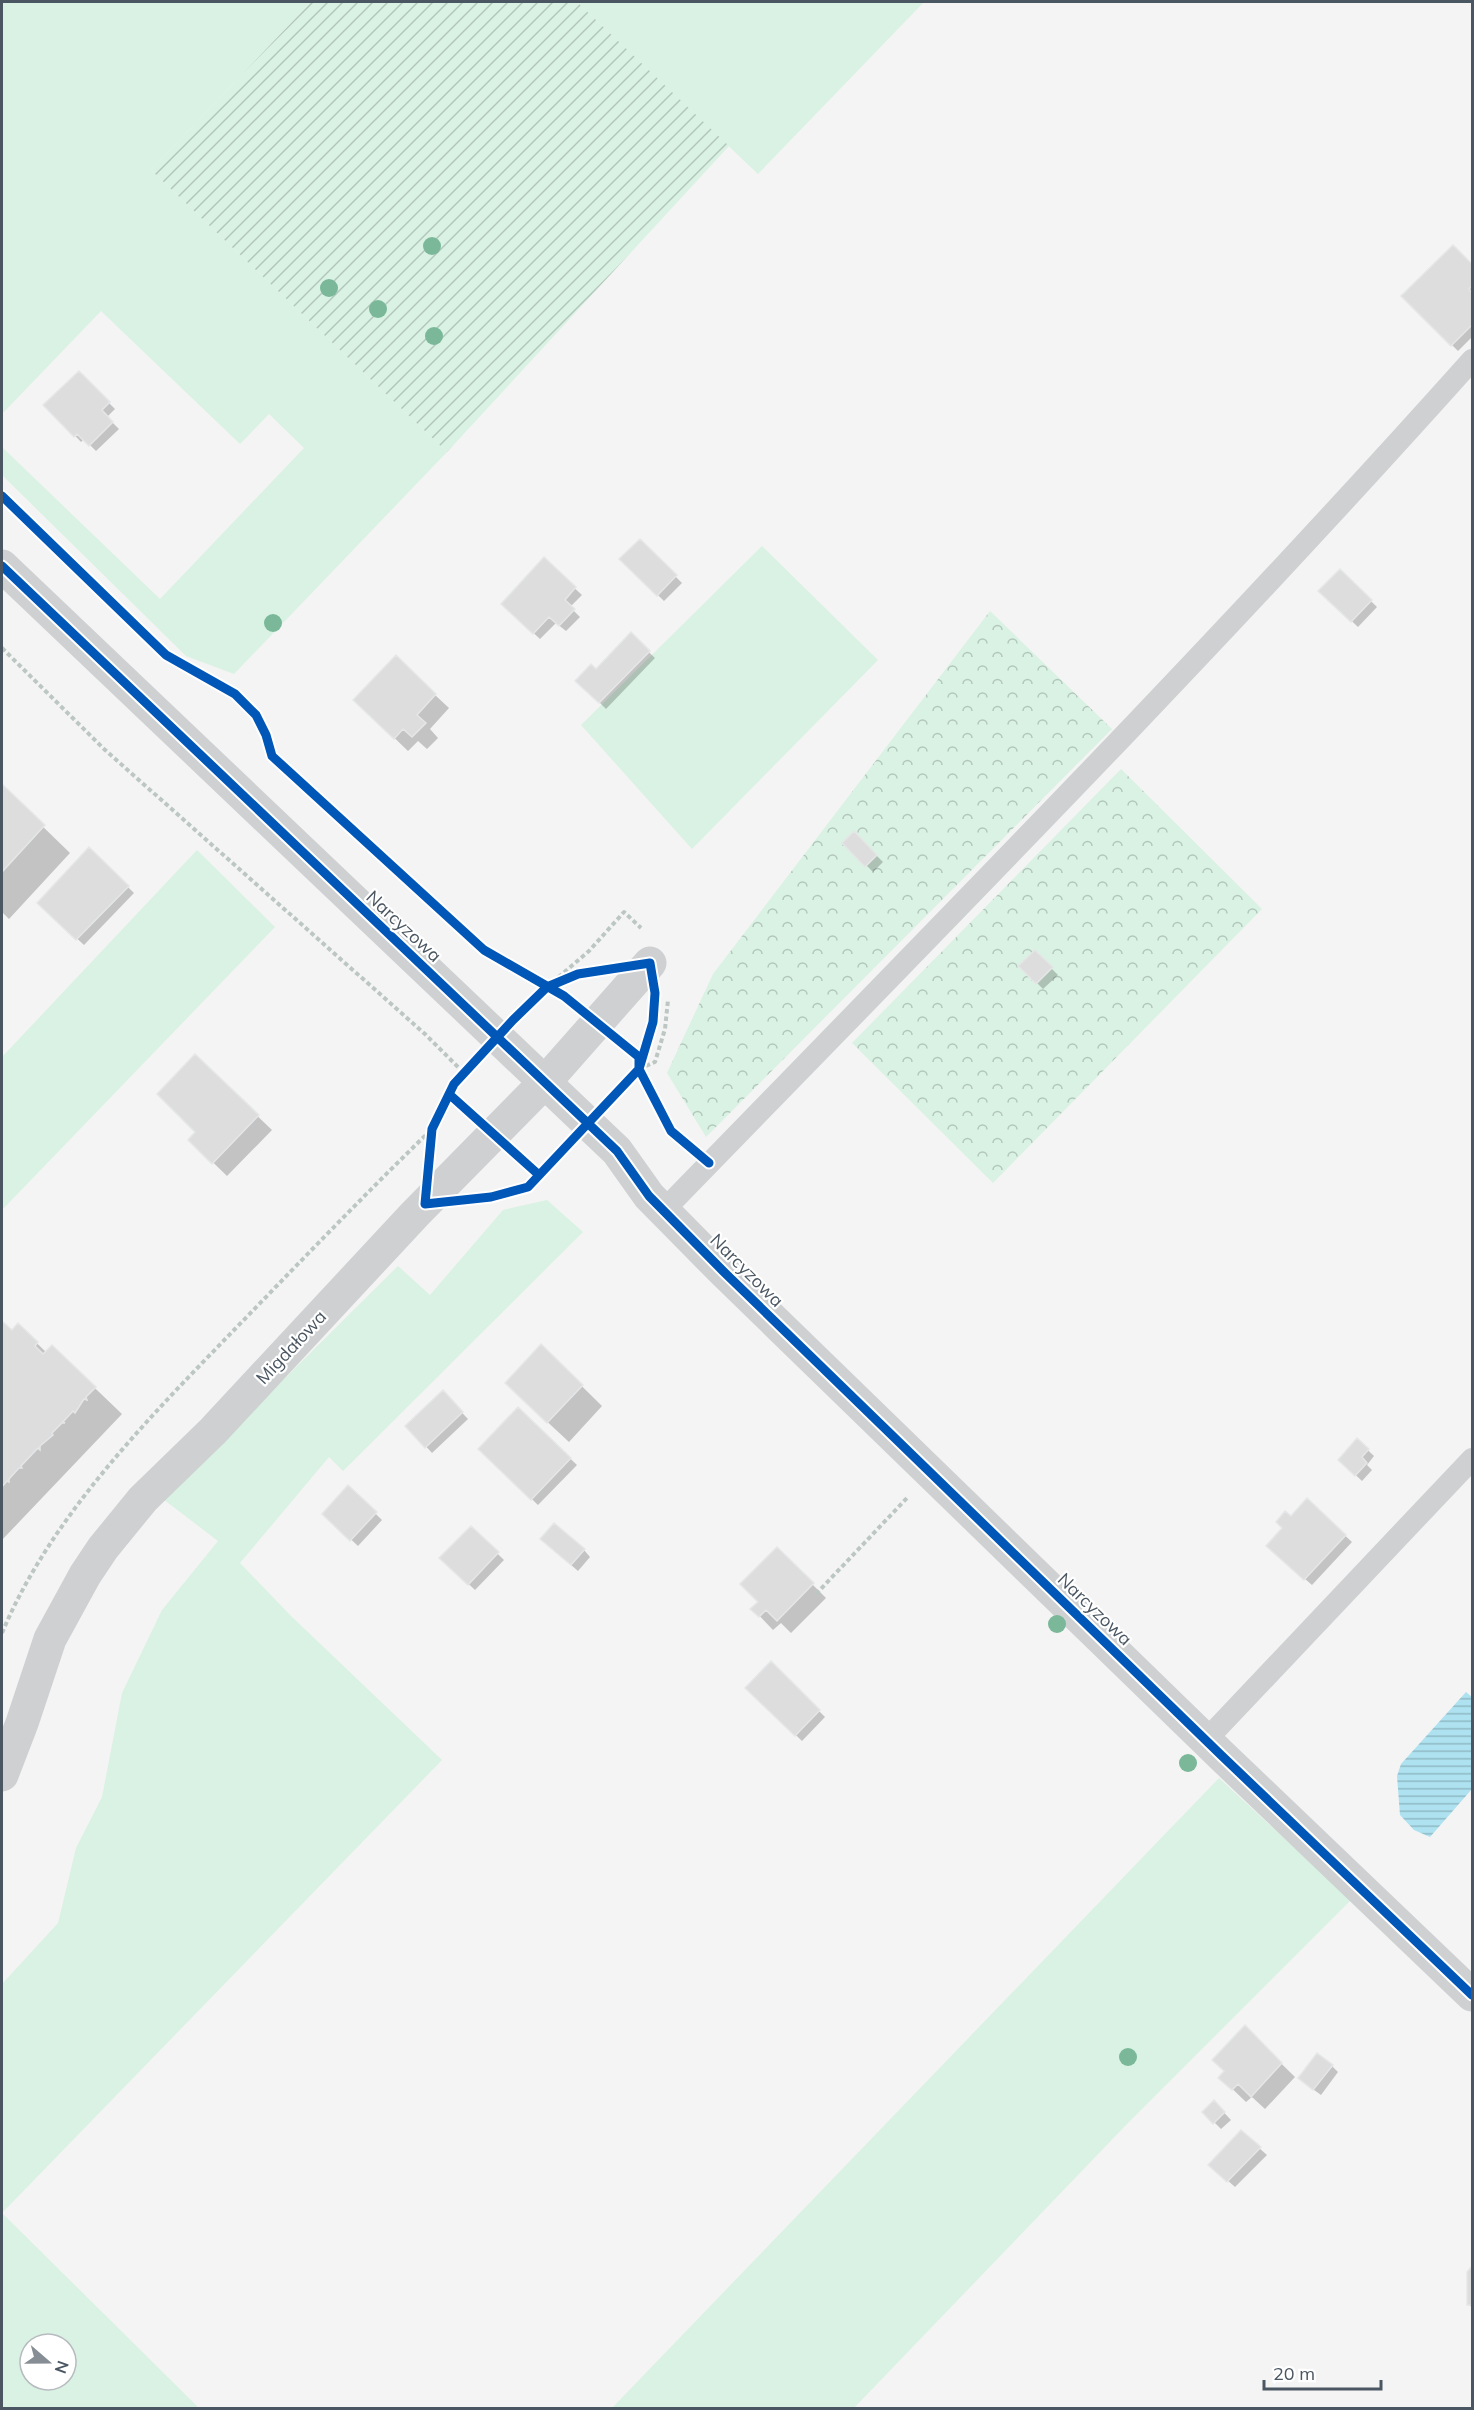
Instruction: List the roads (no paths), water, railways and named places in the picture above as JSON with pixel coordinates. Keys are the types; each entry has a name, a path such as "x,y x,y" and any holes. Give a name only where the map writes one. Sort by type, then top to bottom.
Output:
{"street":[{"name":"Narcyzowa","path":"2,566 617,1151 649,1196 723,1271 1206,1740 1473,1995"},
{"name":"Migdałowa","path":"2,1775 12,1716 50,1639 85,1575 103,1548 143,1499 213,1431 425,1204 545,1082 650,963"}],"lane":[{"path":"664,1210 1137,721 1380,463 1473,360"},
{"path":"1206,1740 1473,1459"}],"water":[{"path":"1466,1692 1472,1697 1472,1789 1430,1837 1414,1830 1400,1815 1397,1776 1401,1764"}]}
